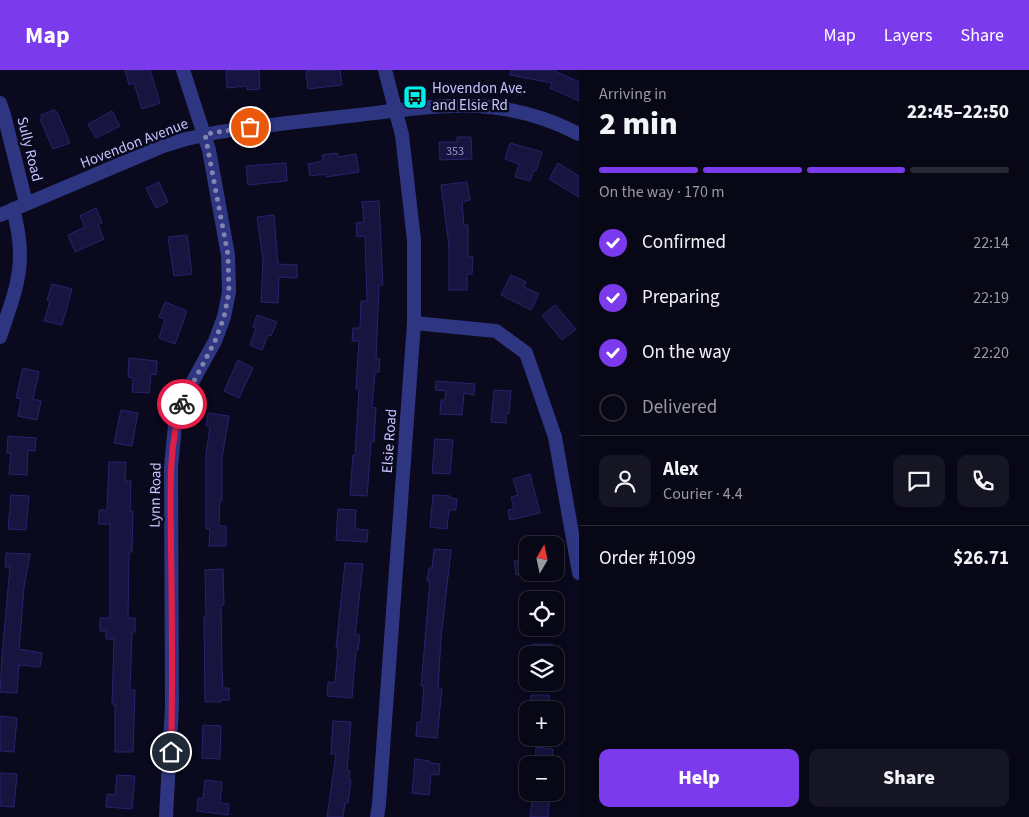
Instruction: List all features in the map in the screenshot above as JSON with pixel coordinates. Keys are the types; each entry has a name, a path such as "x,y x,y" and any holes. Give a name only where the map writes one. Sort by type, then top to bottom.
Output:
{"street":[{"name":"Lynn Road","path":"166,817 172,706 170,467 175,425 182,401 215,341 224,317 229,292 228,255 205,134 183,70"},
{"name":"Elsie Road","path":"377,817 381,784 414,323 414,240 402,135 385,70"},
{"name":"Sully Road","path":"0,103 26,203"},
{"name":"Hovendon Avenue","path":"0,215 162,146 205,134 266,125 451,105 494,106 534,115 579,134"},
{"path":"0,337 17,287 21,268 21,247 13,209"},
{"path":"414,323 496,331 526,353 556,437 579,573"}],"building":[{"path":"125,70 150,70 160,103 142,109 134,83 129,85"},
{"path":"226,70 259,70 260,89 247,90 247,86 227,88"},
{"path":"340,70 342,85 308,89 306,71"},
{"path":"511,70 553,70 579,82 579,101 550,88 552,83 510,75"},
{"path":"54,110 57,112 70,143 53,149 40,119 42,118 41,115"},
{"path":"112,111 120,126 96,138 88,124"},
{"path":"457,137 471,137 472,159 440,160 439,142 457,142"},
{"path":"510,143 542,152 536,171 534,170 530,181 515,177 519,164 505,159"},
{"path":"337,153 338,157 356,154 359,172 326,177 326,174 310,176 308,164 323,161 322,155"},
{"path":"286,163 287,181 248,185 246,166"},
{"path":"558,163 579,176 579,197 549,179"},
{"path":"159,182 168,202 156,208 146,188"},
{"path":"467,182 470,200 462,202 464,225 468,225 468,257 473,257 472,274 467,274 467,290 449,290 449,246 441,185"},
{"path":"379,201 383,285 379,285 376,359 380,359 379,372 375,372 372,407 376,408 374,442 371,442 367,496 350,495 353,455 355,456 359,389 356,389 359,341 352,341 353,328 360,328 361,301 367,301 365,236 357,237 356,223 364,222 362,202"},
{"path":"96,208 102,223 98,225 104,239 75,252 68,235 85,227 80,216"},
{"path":"274,215 278,264 297,265 297,278 279,277 278,303 261,302 263,260 257,217"},
{"path":"187,235 192,274 174,276 168,237"},
{"path":"511,275 526,282 524,287 539,294 531,310 501,295"},
{"path":"52,284 72,289 62,325 44,321 50,301 47,300"},
{"path":"165,302 187,311 175,344 159,338 165,319 159,317"},
{"path":"555,305 576,329 562,340 542,316"},
{"path":"257,315 277,322 271,336 268,335 262,350 250,345 256,328 253,327"},
{"path":"129,358 157,361 156,375 151,374 149,393 132,392 133,378 128,377"},
{"path":"238,360 253,368 239,398 224,391"},
{"path":"23,368 39,372 33,399 41,401 37,420 18,416 21,399 16,398"},
{"path":"436,381 475,384 474,395 464,393 462,415 440,414 441,400 445,400 446,391 435,390"},
{"path":"494,390 511,391 509,414 506,414 506,423 491,422"},
{"path":"121,410 138,413 132,446 114,443"},
{"path":"208,413 229,416 222,458 222,500 220,500 219,526 226,526 226,546 209,546 210,529 206,529 206,454 210,427 206,426"},
{"path":"8,436 36,438 35,451 28,450 27,475 9,474 11,453 7,453"},
{"path":"435,439 453,440 450,474 432,473"},
{"path":"109,462 126,462 125,481 131,481 130,511 133,511 132,552 129,552 128,618 135,618 135,632 132,632 130,690 135,690 133,752 115,752 115,704 112,704 114,639 106,639 106,631 100,631 100,618 110,618 110,524 99,524 99,510 107,510"},
{"path":"530,474 540,513 510,520 508,510 514,509 511,497 518,495 513,479"},
{"path":"11,495 29,496 26,530 8,529"},
{"path":"433,495 450,496 450,498 457,499 456,510 449,510 447,529 430,527"},
{"path":"338,509 356,510 355,529 368,530 367,542 336,540"},
{"path":"434,549 451,550 441,639 438,688 442,689 437,738 416,736 417,722 421,722 424,686 421,686 430,581 427,581 429,568 432,568"},
{"path":"6,553 30,554 24,588 19,649 42,653 40,667 19,665 17,693 0,692 10,567 5,567"},
{"path":"519,560 519,574 516,575 514,561"},
{"path":"345,563 363,564 355,635 360,635 358,650 356,650 352,698 327,696 328,682 335,683 338,648 336,648"},
{"path":"223,569 224,605 221,605 222,668 223,688 229,688 229,700 205,702 205,570"},
{"path":"532,644 553,644 553,646 532,646"},
{"path":"531,695 549,695 549,701 531,701"},
{"path":"0,716 17,718 14,752 0,751"},
{"path":"333,721 351,722 347,770 350,771 349,779 351,780 348,803 345,803 343,817 327,817 336,754 331,754"},
{"path":"203,725 221,726 220,759 202,758"},
{"path":"536,747 553,749 553,756 536,756"},
{"path":"415,759 440,764 439,775 431,774 429,795 412,793"},
{"path":"0,773 17,774 14,807 0,806"},
{"path":"117,775 135,776 132,809 106,807 107,794 115,795"},
{"path":"205,780 222,782 220,803 229,804 228,815 197,811 198,798 203,798"},
{"path":"532,801 550,801 548,817 530,817"}],"way so far":[{"path":"182,404 215,341 224,317 229,292 228,255 205,134 250,127"}],"place":[{"name":"Hovendon Ave. and Elsie Rd","path":"415,97"}],"route":[{"path":"171,752 170,467 175,425 182,404"}]}
